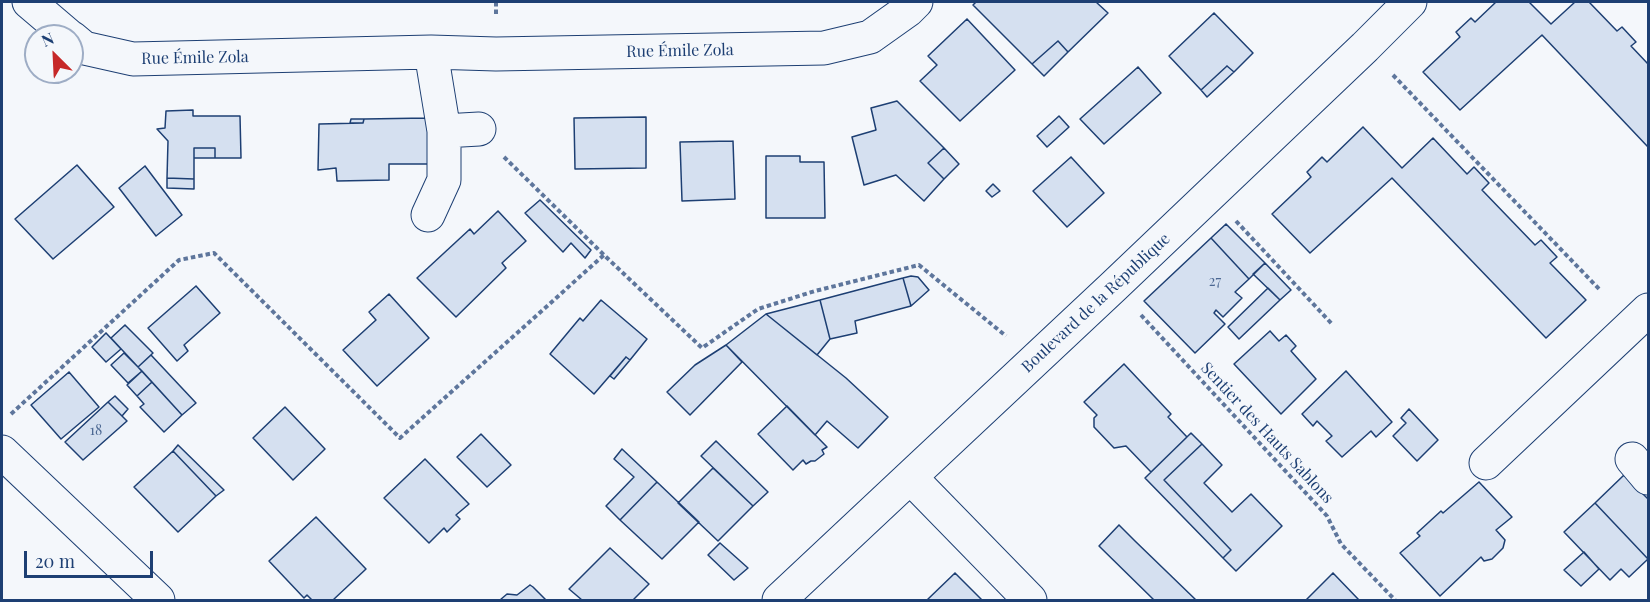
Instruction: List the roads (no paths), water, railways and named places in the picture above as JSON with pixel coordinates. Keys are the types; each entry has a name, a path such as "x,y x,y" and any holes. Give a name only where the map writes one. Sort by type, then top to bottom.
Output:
{"street":[{"name":"Rue Émile Zola","path":"28,2 55,24"},
{"name":"Rue Émile Zola","path":"84,48 133,59 431,52 496,54 824,48 870,37 916,2"},
{"name":"Boulevard de la République","path":"778,600 1036,360 1410,2"},
{"path":"428,214 444,180 444,131 431,52"},
{"path":"444,131 479,129"},
{"path":"1486,463 1648,310"},
{"path":"2,452 158,600"},
{"path":"911,478 1030,600"}]}
